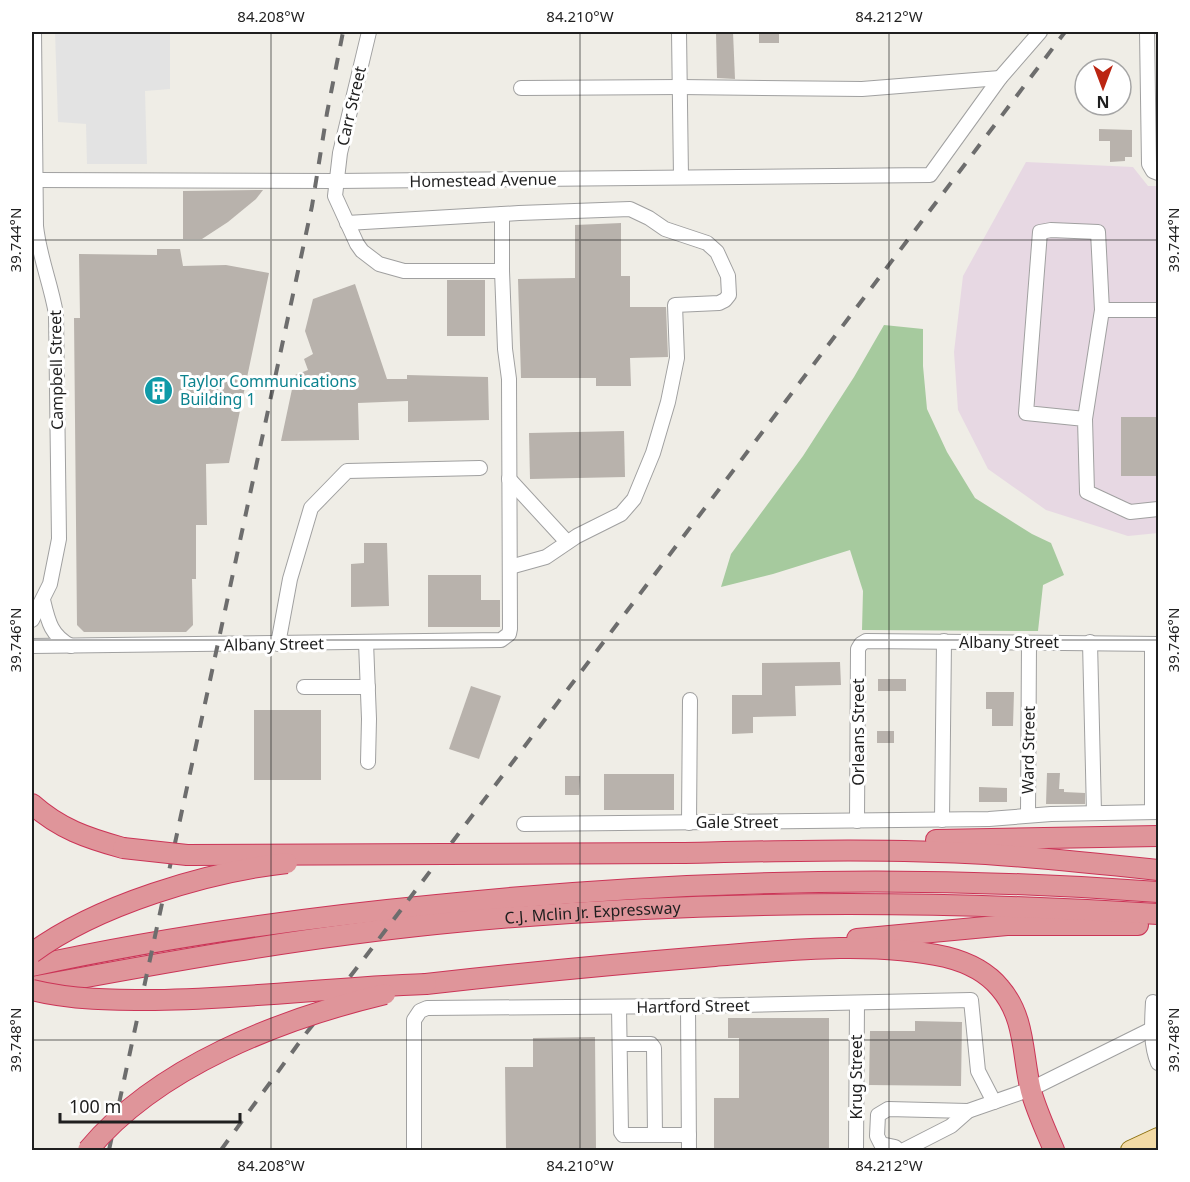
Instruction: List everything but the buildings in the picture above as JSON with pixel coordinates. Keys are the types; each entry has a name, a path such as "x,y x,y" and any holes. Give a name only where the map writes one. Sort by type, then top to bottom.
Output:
{"highway":[{"path":"32,804 55,823 78,834 123,848 187,855 851,850 984,854 1082,861 1158,870"},
{"path":"851,850 921,841 1158,836"},
{"path":"32,953 77,927 117,908 175,887 276,865 368,855"},
{"name":"C.J. Mclin Jr. Expressway","path":"32,966 93,953 305,920 515,897 598,891 701,885 850,882 995,883 1158,892"},
{"name":"C.J. Mclin Jr. Expressway","path":"32,988 147,965 304,941 435,925 637,909 730,905 930,904 1158,914"},
{"path":"783,950 877,935 1007,925 1158,925"},
{"path":"32,988 63,996 87,998 194,1000 426,984 585,966 783,950 881,949 947,957 967,964 992,979 1002,989 1012,1006 1024,1039 1031,1089 1054,1150"},
{"path":"88,1150 139,1101 169,1080 204,1061 267,1032 319,1013 426,984"}],"main road":[{"path":"1130,1150 1158,1137"}],"street":[{"name":"Campbell Street","path":"32,620 43,600 55,564 59,539 56,314 51,285 34,226 36,180 34,32"},
{"name":"Carr Street","path":"369,32 340,153 336,181 335,196 346,223 362,251 379,264 389,268 404,271 502,271"},
{"path":"679,32 681,177"},
{"path":"521,88 862,89 1000,78 1040,32"},
{"path":"1148,32 1149,164 1156,172"},
{"name":"Homestead Avenue","path":"36,180 336,181 930,175 1000,78"},
{"path":"346,223 502,214 630,209 649,218 664,230 707,243 717,252 728,276 729,295 719,303 675,305 677,357 668,402 634,499 621,514 567,542 546,557 510,567 509,378 505,349 502,214"},
{"path":"1085,419 1026,413 1040,232 1052,230 1098,232 1102,310 1085,419 1087,492 1130,512 1158,509"},
{"path":"1102,310 1158,310"},
{"path":"278,644 290,579 311,508 347,471 480,468"},
{"path":"509,479 567,542"},
{"name":"Albany Street","path":"32,646 501,640 510,629 510,567"},
{"path":"43,600 52,630 62,642 71,646"},
{"name":"Albany Street","path":"861,644 866,641 1155,644"},
{"path":"944,641 946,820"},
{"path":"366,642 368,762"},
{"path":"1090,642 1094,813"},
{"name":"Ward Street","path":"946,820 1028,815 1029,643"},
{"name":"Orleans Street","path":"857,821 858,650 861,644"},
{"path":"1028,815 1155,812 1155,644"},
{"path":"304,687 368,687"},
{"path":"689,823 690,700"},
{"name":"Gale Street","path":"524,824 946,820"},
{"name":"Hartford Street","path":"414,1150 413,1026 417,1013 427,1008 688,1006 970,1000 978,1071 994,1102"},
{"path":"1153,1002 1154,1053 1158,1063"},
{"name":"Krug Street","path":"856,1003 856,1148"},
{"path":"688,1006 689,1150"},
{"path":"619,1007 621,1132 623,1136 689,1135"},
{"path":"855,1114 878,1115 888,1109 968,1111 1031,1089 1155,1027"},
{"path":"620,1044 651,1044 654,1048 655,1135"},
{"path":"904,1150 951,1126 968,1111"},
{"path":"878,1115 877,1136 881,1144"},
{"path":"856,1148 881,1144 895,1147 898,1150"}],"shaded area":[{"path":"55,32 170,32 170,89 145,91 147,164 87,164 86,124 58,122"},
{"path":"1026,162 1133,167 1148,186 1158,186 1158,533 1128,536 1046,510 988,469 958,410 954,352 963,276"}],"green space":[{"path":"884,325 923,329 923,366 927,409 947,452 975,498 1032,534 1051,543 1064,575 1043,585 1038,631 862,630 863,591 850,550 773,574 721,587 731,554 803,456 854,377"}],"railway":[{"path":"109,1150 312,206 343,32"},
{"path":"221,1150 304,1036 1065,32"}],"place":[{"name":"Taylor Communications Building 1","path":"159,390"}]}
